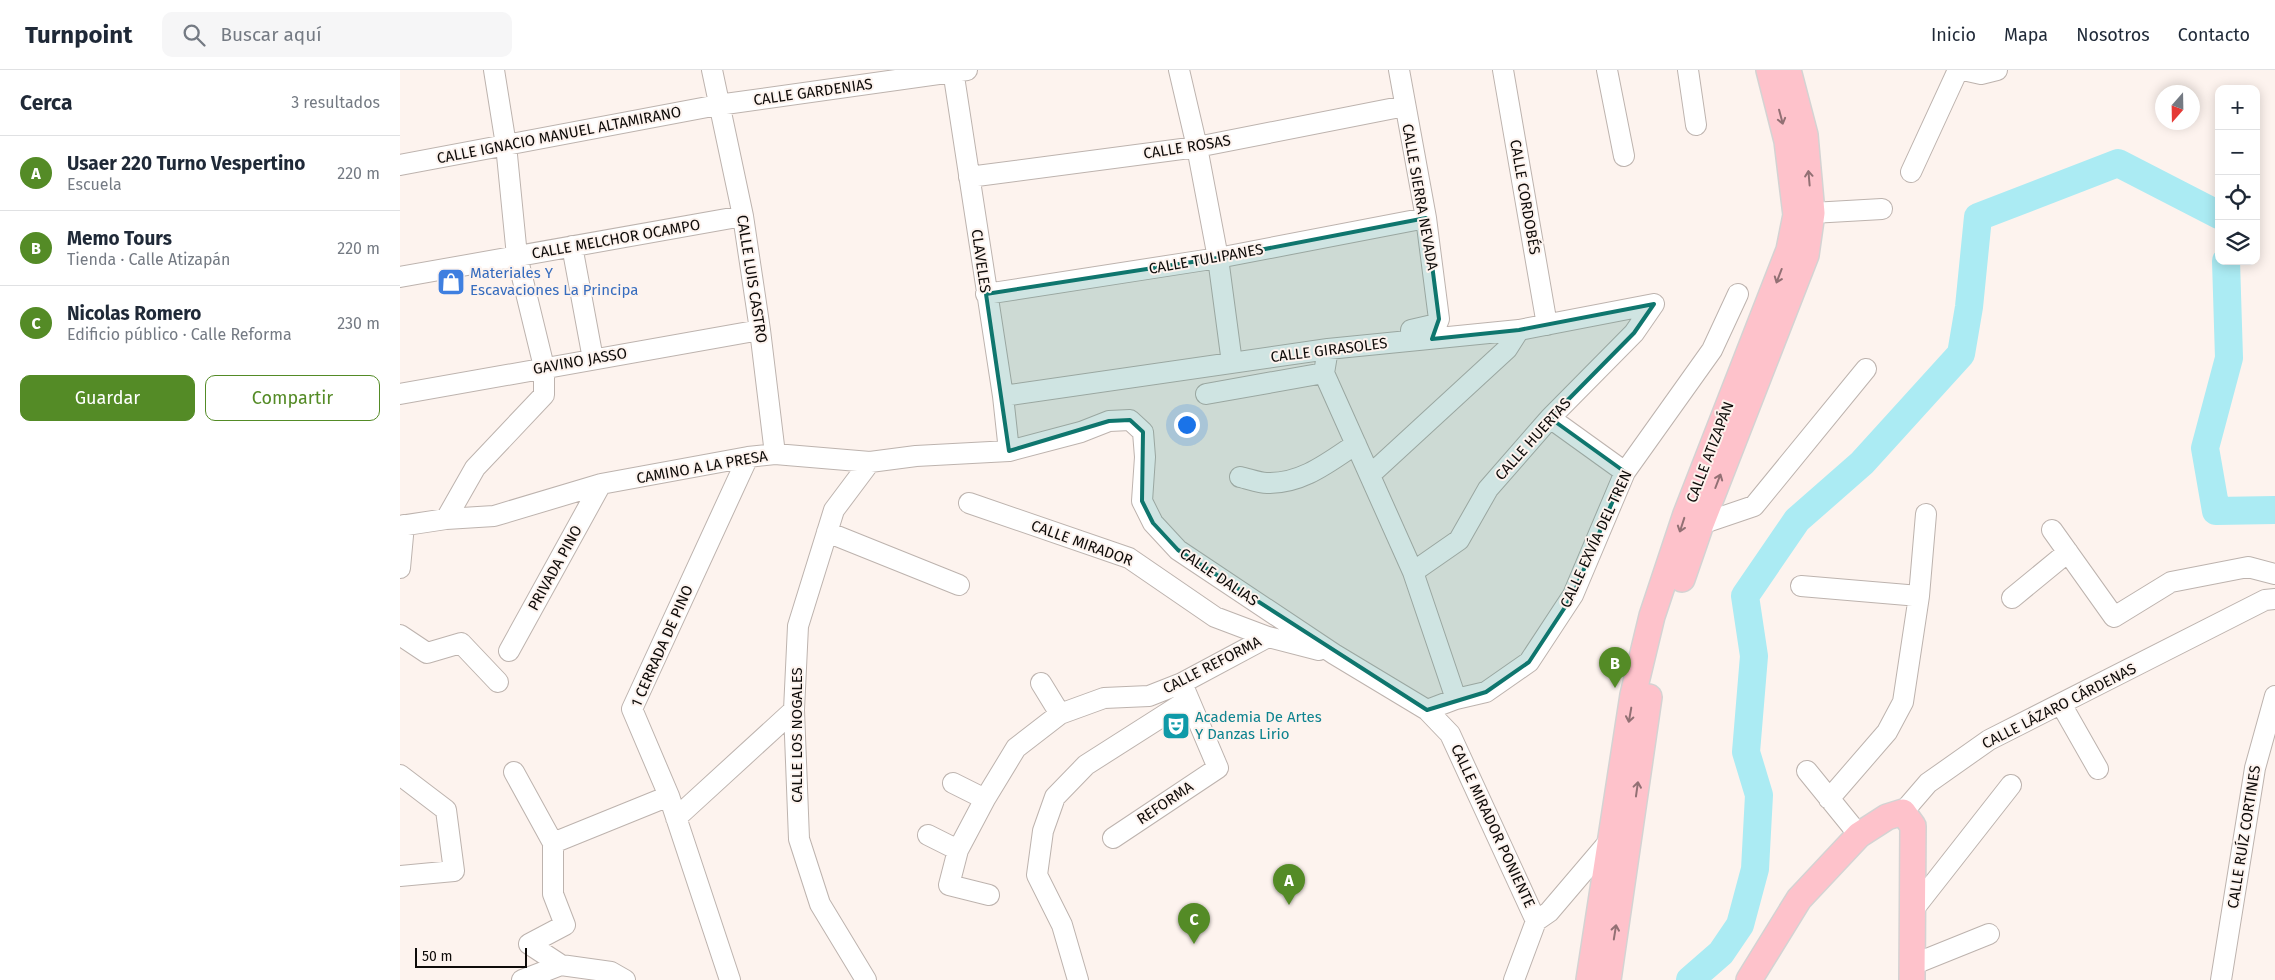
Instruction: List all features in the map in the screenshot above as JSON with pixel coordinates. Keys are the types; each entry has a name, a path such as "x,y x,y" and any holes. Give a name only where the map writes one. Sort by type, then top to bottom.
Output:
{"main road":[{"name":"CALLE ATIZAPÁN","path":"1621,838 1633,695 1652,616 1686,514 1789,250 1796,215 1788,141 1769,70"},
{"name":"CALLE ATIZAPÁN","path":"1621,838 1648,701 1667,623 1701,524 1806,255 1812,213 1805,135 1788,70"},
{"path":"1903,812 1913,826 1912,973"},
{"name":"CALLE LÁZARO CÁRDENAS","path":"1749,980 1799,899 1859,835 1886,817 1903,812"},
{"path":"1589,980 1621,838"},
{"path":"1608,980 1621,838"}],"street":[{"path":"446,520 475,468 544,395 544,367 517,256 506,145 494,70"},
{"name":"CALLE LUIS CASTRO","path":"712,70 743,216 760,330 775,454"},
{"path":"1179,70 1197,147 1218,258 1232,363"},
{"name":"CALLE SIERRA NEVADA","path":"1350,347 1357,339 1432,327 1437,324 1439,319 1426,218 1404,106 1399,70"},
{"name":"CALLE CORDOBÉS","path":"1503,70 1547,325"},
{"path":"1607,70 1624,156"},
{"path":"1688,70 1696,125"},
{"path":"1911,172 1958,70"},
{"path":"1963,70 1981,74 1997,70"},
{"name":"CALLE GARDENIAS","path":"718,105 958,71"},
{"name":"CLAVELES","path":"958,71 969,177 1003,396 1009,451"},
{"name":"CALLE IGNACIO MANUEL ALTAMIRANO","path":"400,165 718,105"},
{"name":"CALLE ROSAS","path":"969,177 1197,147 1404,106"},
{"path":"1812,213 1882,210"},
{"name":"CALLE MELCHOR OCAMPO","path":"400,277 743,216"},
{"name":"CALLE TULIPANES","path":"986,294 1218,258 1426,218"},
{"path":"572,246 593,359"},
{"name":"CALLE EXVÍA DEL TREN","path":"1427,710 1456,699 1486,692 1528,662 1573,595 1625,472 1712,350 1738,294"},
{"name":"CALLE GIRASOLES","path":"1003,396 1350,347 1518,330 1654,304"},
{"name":"CALLE HUERTAS","path":"1413,572 1459,540 1488,489 1550,418 1634,333 1654,304"},
{"name":"GAVINO JASSO","path":"400,394 760,330"},
{"path":"1370,475 1507,349 1518,330"},
{"path":"1328,350 1324,373 1413,572 1456,699"},
{"path":"1701,524 1754,506 1866,369"},
{"path":"1206,394 1324,373"},
{"path":"1550,418 1625,472"},
{"name":"CALLE DALIAS","path":"1009,451 1081,432 1109,421 1130,420 1143,432 1145,457 1142,502 1153,523 1178,550 1334,654"},
{"path":"1240,477 1266,483 1298,479 1317,470 1356,444"},
{"name":"CAMINO A LA PRESA","path":"402,526 494,516 601,484 748,456 775,454 870,462 916,456 1009,451"},
{"name":"1 CERRADA DE PINO","path":"730,980 669,796 632,709 748,456"},
{"name":"CALLE LOS NOGALES","path":"866,980 820,904 798,839 794,710 798,626 834,510 870,462"},
{"name":"PRIVADA PINO","path":"509,652 601,484"},
{"name":"CALLE MIRADOR","path":"969,503 1129,558 1215,617 1268,637"},
{"path":"1829,799 1887,732 1903,702 1919,596 1926,514"},
{"path":"400,568 402,526"},
{"path":"2052,530 2114,617 2171,582 2248,567 2275,574"},
{"path":"827,532 959,584"},
{"path":"2012,598 2068,552"},
{"path":"1801,586 1919,596"},
{"name":"CALLE LÁZARO CÁRDENAS","path":"1903,812 1928,782 1989,740 2265,600 2275,599"},
{"path":"400,635 427,652 461,643 498,682"},
{"name":"CALLE REFORMA","path":"1078,980 1062,926 1037,875 1043,832 1055,797 1086,765 1185,691 1268,637 1334,654"},
{"path":"1334,654 1427,710"},
{"path":"1041,683 1060,714"},
{"name":"CALLE REFORMA","path":"989,896 949,885 958,850 985,798 1016,748 1060,714 1104,698 1149,696 1185,691"},
{"name":"REFORMA","path":"1112,838 1218,768 1185,691"},
{"name":"CALLE RUÍZ CORTINES","path":"2221,980 2255,768 2275,696"},
{"path":"2062,704 2098,769"},
{"path":"676,818 794,710"},
{"name":"CALLE MIRADOR PONIENTE","path":"1427,710 1450,734 1536,921"},
{"path":"1807,771 1859,835"},
{"path":"514,772 553,843 553,894 565,925 529,944 561,965 611,972 625,980"},
{"path":"400,775 446,810 454,870 400,876"},
{"path":"954,783 985,798"},
{"path":"1913,910 2011,786"},
{"path":"553,843 669,796"},
{"path":"928,835 958,850"},
{"path":"1519,977 1536,921 1549,912 1621,838"},
{"path":"1912,973 1989,934"},
{"path":"522,980 561,965"}],"highlighted area":[{"path":"1426,218 1439,319 1432,339 1519,330 1654,304 1634,333 1550,418 1625,472 1573,595 1529,662 1486,692 1427,710 1178,550 1153,523 1142,501 1143,432 1130,420 1109,421 1009,451 986,294 1218,258"}],"waterway":[{"path":"1690,980 1721,953 1740,925 1755,869 1759,795 1746,752 1754,656 1745,596 1797,520 1862,463 1961,354 1969,307 1978,217 2118,163 2215,213"},
{"path":"2226,265 2229,358 2205,448 2216,511 2275,510"}],"place":[{"name":"Materiales Y Escavaciones La Principa","path":"451,282"},
{"name":"Memo Tours","path":"1615,688"},
{"name":"Academia De Artes Y Danzas Lirio","path":"1176,726"},
{"name":"Usaer 220 Turno Vespertino","path":"1289,905"},
{"name":"Nicolas Romero","path":"1194,944"}]}
